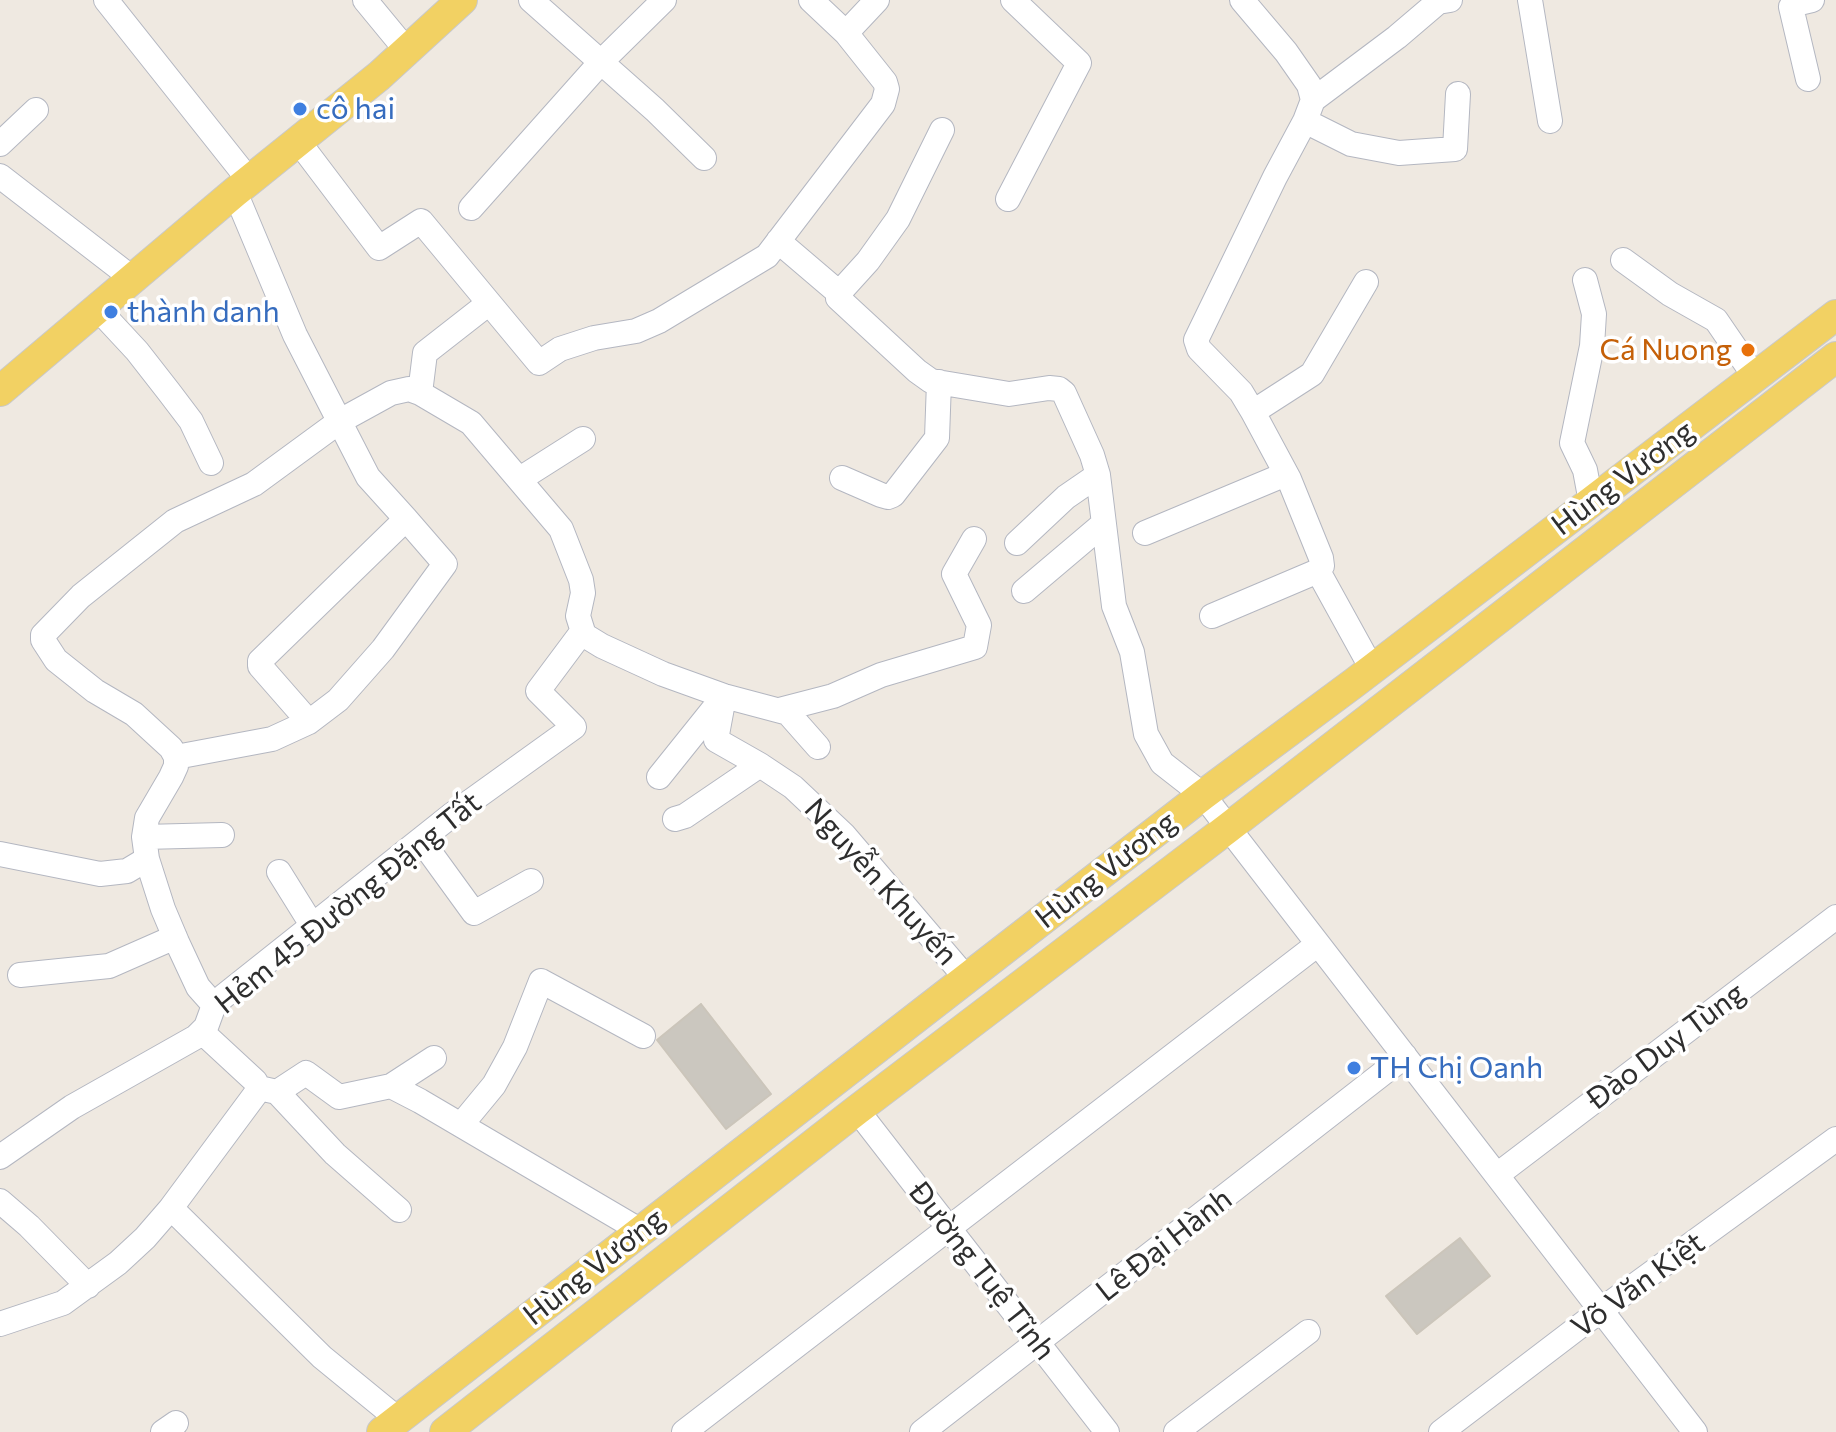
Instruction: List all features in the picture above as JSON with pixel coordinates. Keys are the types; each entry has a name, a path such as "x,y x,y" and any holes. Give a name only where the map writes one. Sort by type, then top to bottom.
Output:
{"main road":[{"path":"0,391 407,51 462,0"},
{"name":"Hùng Vương","path":"401,1418 1203,795 1836,315"},
{"name":"Hùng Vương","path":"447,1431 857,1110 1228,828 1836,357"},
{"path":"1591,502 1611,531"}],"street":[{"path":"106,0 242,186 295,335 368,477 443,560 443,569 354,682 327,710 272,739 176,757"},
{"path":"365,0 407,51"},
{"path":"531,0 704,158"},
{"path":"471,208 601,62 664,0"},
{"path":"298,141 379,248 421,221 539,363 560,349 594,338 630,333 659,321 761,261 852,148 883,104 887,89 885,82 846,33 811,0"},
{"path":"846,33 877,0"},
{"path":"1008,199 1079,63 1013,0"},
{"path":"1242,0 1286,52 1309,102 1351,144 1399,153 1455,149 1458,94"},
{"path":"1212,616 1318,571 1322,566 1286,474 1253,412 1241,392 1199,349 1196,340 1309,102 1397,37 1438,2 1450,0"},
{"path":"1530,0 1550,121"},
{"path":"1808,79 1791,7 1812,0"},
{"path":"0,144 36,110"},
{"path":"942,130 898,219 838,298 917,371 939,382 1009,394 1059,389 1064,393 1098,475 1114,606 1132,652 1146,734 1162,763 1203,795 1692,1431"},
{"path":"0,176 132,278"},
{"path":"778,241 839,293"},
{"path":"1623,260 1670,294 1716,320 1755,377"},
{"path":"1585,280 1594,314 1592,346 1572,443 1585,470 1591,502"},
{"path":"1253,412 1312,374 1366,282"},
{"path":"420,393 425,353 489,303"},
{"path":"97,308 137,351 191,421 211,463"},
{"path":"842,478 881,495 893,495 937,438 939,382"},
{"path":"214,1005 198,987 175,937 163,909 146,848 147,818 171,777 176,757 171,748 134,714 95,691 56,660 43,635 81,596 162,530 198,509 254,484 340,421 391,393 409,389 420,393 471,423 561,529 581,580 583,593 578,616 582,632 595,643 663,674 724,696 779,710 793,718 818,747"},
{"path":"520,479 583,439"},
{"path":"1145,533 1286,474"},
{"path":"1017,543 1066,497 1098,475"},
{"path":"309,722 260,666 260,661 406,519"},
{"path":"1024,591 1102,525"},
{"path":"779,710 833,696 881,675 975,647 979,625 954,574 974,539"},
{"path":"1318,571 1372,669"},
{"name":"Hẻm 45 Đường Đặng Tất","path":"0,1157 64,1112 202,1032 214,1005 421,840 574,727 538,691 582,632"},
{"path":"659,777 724,696"},
{"name":"Nguyễn Khuyến","path":"724,696 716,740 793,787 844,835 967,979"},
{"path":"675,819 685,816 760,765"},
{"path":"0,854 100,874 127,871 146,848 222,835"},
{"path":"421,840 474,913 531,881"},
{"path":"279,872 312,925"},
{"name":"Đào Duy Tùng","path":"1497,1175 1836,917"},
{"path":"20,975 109,966 175,937"},
{"path":"684,1432 1318,944"},
{"path":"461,1125 494,1085 515,1047 541,981 643,1036"},
{"path":"202,1032 399,1210"},
{"name":"Lê Đại Hành","path":"922,1432 1405,1056"},
{"path":"0,1324 63,1303 145,1238 268,1090 306,1073 339,1097 391,1086 434,1058"},
{"path":"391,1086 641,1231"},
{"name":"Đường Tuệ Tĩnh","path":"857,1110 1107,1432"},
{"name":"Võ Văn Kiệt","path":"1441,1432 1601,1310 1836,1139"},
{"path":"0,1201 88,1286"},
{"path":"171,1208 322,1357 401,1418 447,1431"},
{"path":"1176,1432 1308,1332"}],"building":[{"path":"701,1004 771,1094 726,1129 657,1040"},
{"path":"1460,1238 1490,1276 1417,1334 1386,1296"}],"place":[{"name":"cô hai","path":"300,109"},
{"name":"thành danh","path":"111,312"},
{"name":"Cá Nuong","path":"1748,350"},
{"name":"TH Chị Oanh","path":"1354,1068"}]}
